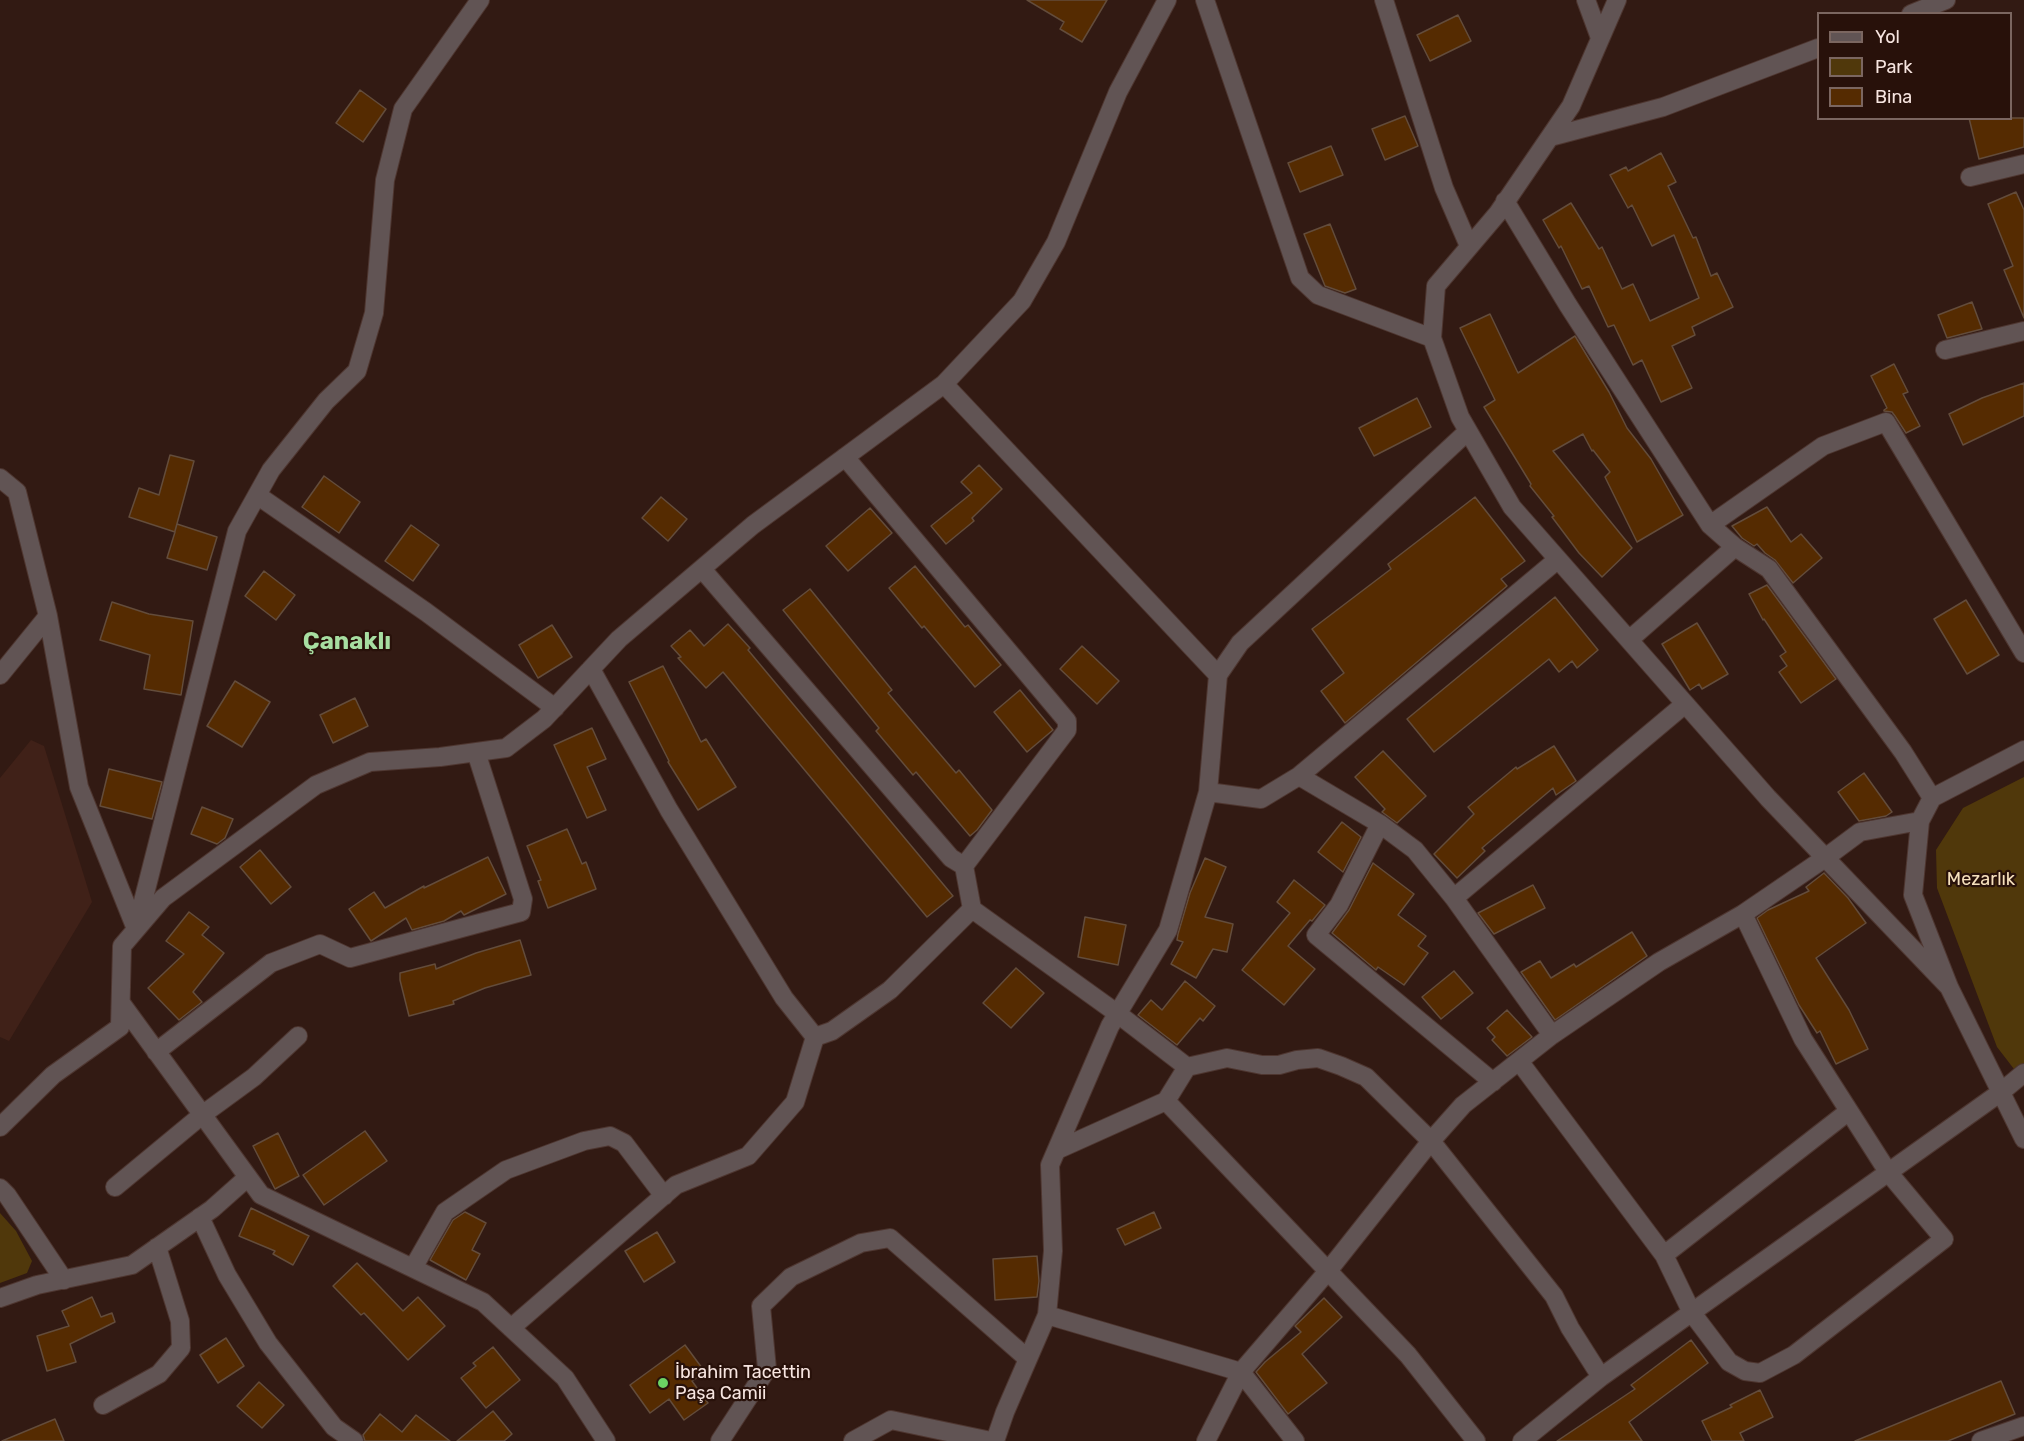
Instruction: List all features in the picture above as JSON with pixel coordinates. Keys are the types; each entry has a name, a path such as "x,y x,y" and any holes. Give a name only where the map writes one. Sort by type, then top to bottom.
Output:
{"street":[{"path":"136,929 237,531 271,470 326,401 357,371 374,313 385,180 403,108 480,0"},
{"path":"0,1127 53,1075 120,1026 122,945 163,898 315,784 370,762 440,757 506,748 544,719 619,639 753,525 944,384 1022,301 1056,242 1118,92 1167,0"},
{"path":"1205,0 1300,278 1318,295 1432,338"},
{"path":"1384,0 1443,188 1469,246"},
{"path":"1586,0 1600,38"},
{"path":"1617,0 1571,106 1505,201 1436,286 1432,338 1460,417 1512,507 1768,798 1949,987"},
{"path":"1916,12 1946,0"},
{"path":"1550,137 1663,107 1817,48"},
{"path":"1971,177 2024,164"},
{"path":"1505,201 1568,305 1710,525 1735,547 1769,569 1904,752 1932,798"},
{"path":"1945,350 2024,331"},
{"path":"944,384 1218,675"},
{"path":"1710,525 1824,446 1886,422 2024,653"},
{"path":"853,1441 891,1420 993,1441 1047,1315 1053,1251 1050,1165 1110,1026 1168,930 1208,792 1218,675 1240,643 1468,431"},
{"path":"846,457 1067,721 1067,730 964,866 972,909 1118,1014 1187,1067"},
{"path":"0,478 17,492 48,616 79,787 136,929"},
{"path":"257,495 426,612 555,708"},
{"path":"1629,640 1735,547"},
{"path":"1208,792 1261,799 1299,776 1557,560"},
{"path":"702,568 951,858 964,866"},
{"path":"0,675 48,616"},
{"path":"591,669 669,810 784,998 815,1037"},
{"path":"1454,898 1685,704"},
{"path":"2024,750 1932,798 1920,821 1913,895 1949,987 2024,1139"},
{"path":"156,1052 271,963 320,944 350,958 521,912 523,899 476,752"},
{"path":"1299,776 1380,824 1415,850 1454,898 1552,1035"},
{"path":"1206,1441 1241,1372 1328,1271 1431,1141 1463,1105 1552,1035 1659,962 1743,914 1860,832 1920,821"},
{"path":"1380,824 1339,905 1316,935 1493,1082"},
{"path":"815,1037 832,1031 890,990 972,909"},
{"path":"1519,1061 1664,1255 1692,1313 1729,1362 1745,1371 1760,1373 1794,1355 1944,1239 1888,1172 1803,1039 1743,914"},
{"path":"121,1004 261,1196 483,1302 565,1378 606,1441"},
{"path":"115,1187 202,1115 254,1077 298,1036"},
{"path":"511,1328 676,1185 748,1156 795,1102 815,1037"},
{"path":"1057,1150 1166,1101 1187,1067 1227,1058 1262,1065 1279,1065 1318,1058 1341,1066 1366,1077 1431,1141 1554,1296 1570,1328 1601,1377"},
{"path":"1522,1441 1601,1377 2001,1092 2024,1073"},
{"path":"1166,1101 1408,1355 1476,1441"},
{"path":"1664,1255 1849,1111"},
{"path":"413,1268 445,1212 506,1170 584,1141 610,1136 624,1143 664,1196"},
{"path":"0,1298 37,1285 132,1265 212,1209 248,1177"},
{"path":"0,1188 64,1280"},
{"path":"200,1217 227,1275 268,1343 334,1427 354,1441"},
{"path":"720,1441 767,1369 761,1306 791,1277 861,1243 890,1238 1028,1359"},
{"path":"103,1405 159,1374 181,1348 180,1321 157,1247"},
{"path":"1047,1315 1241,1372 1295,1441"},
{"path":"1982,1441 2024,1426"}],"shaded area":[{"path":"31,740 44,746 92,902 9,1041 0,1037 0,778"}],"green space":[{"name":"Mezarlık","path":"2024,777 2024,1082 1997,1047 1937,888 1936,850 1963,808"},
{"path":"0,1213 16,1231 32,1261 27,1273 0,1283"}],"building":[{"path":"1027,0 1107,0 1082,42 1060,29 1064,22"},
{"path":"1458,15 1471,41 1430,61 1417,35"},
{"path":"360,90 386,109 363,142 336,123"},
{"path":"1405,116 1418,146 1385,160 1372,129"},
{"path":"2024,118 2024,147 1979,159 1969,120"},
{"path":"1331,146 1343,175 1300,192 1288,163"},
{"path":"1661,153 1676,182 1668,186 1693,238 1696,237 1711,276 1717,273 1733,307 1692,327 1695,335 1672,346 1692,388 1661,402 1642,360 1633,365 1614,325 1608,327 1589,286 1582,289 1561,246 1559,248 1543,220 1571,203 1599,249 1602,247 1622,289 1633,284 1650,321 1699,298 1674,235 1652,246 1632,205 1628,208 1610,175 1626,167 1628,171"},
{"path":"2016,192 2024,210 2024,318 2004,270 2013,266 1988,204"},
{"path":"1330,224 1356,289 1345,293 1325,286 1304,234"},
{"path":"1972,302 1982,329 1947,338 1938,315"},
{"path":"1490,314 1518,373 1575,336 1609,392 1627,428 1651,459 1683,515 1637,542 1605,477 1610,472 1592,451 1583,434 1553,451 1632,548 1602,577 1579,553 1530,486 1531,484 1484,407 1495,400 1460,328"},
{"path":"1894,364 1908,392 1903,394 1920,426 1906,433 1892,412 1884,411 1887,408 1871,376"},
{"path":"2024,383 2024,416 1963,445 1949,414 1982,398"},
{"path":"1417,398 1431,427 1374,456 1359,428"},
{"path":"170,455 194,461 175,531 177,524 217,537 207,570 167,558 175,532 129,517 139,488 159,495"},
{"path":"979,465 1002,489 972,518 974,521 946,544 931,526 972,493 961,482"},
{"path":"324,476 360,502 339,533 302,507"},
{"path":"661,497 687,519 668,541 642,518"},
{"path":"1475,497 1525,561 1501,579 1507,586 1345,723 1321,691 1344,673 1312,629 1391,569 1388,564"},
{"path":"1767,507 1791,542 1801,534 1822,558 1793,583 1775,560 1757,544 1754,546 1742,538 1732,526"},
{"path":"870,508 892,533 848,571 826,546"},
{"path":"411,525 439,545 413,581 385,561"},
{"path":"915,566 965,627 968,625 1001,665 975,687 889,588"},
{"path":"264,571 295,595 276,620 245,596"},
{"path":"1767,585 1836,679 1801,703 1779,672 1787,666 1780,656 1786,652 1763,620 1749,594"},
{"path":"810,589 892,690 888,693 956,773 959,770 992,810 970,836 916,772 913,775 876,731 879,728 783,610"},
{"path":"1555,597 1598,650 1577,668 1572,661 1559,672 1549,659 1434,752 1407,719"},
{"path":"1966,600 1999,655 1967,674 1934,619"},
{"path":"112,602 149,614 193,621 181,695 144,689 150,655 100,640"},
{"path":"1697,623 1728,674 1702,689 1699,684 1690,690 1662,644"},
{"path":"728,624 953,896 927,917 723,672 706,688 678,658 681,657 671,646 690,630 704,646"},
{"path":"552,625 572,657 538,678 519,645"},
{"path":"1082,646 1119,681 1097,704 1060,669"},
{"path":"663,666 701,742 706,739 736,787 698,810 668,762 629,682"},
{"path":"235,681 270,702 242,747 207,726"},
{"path":"1020,690 1053,730 1027,752 994,712"},
{"path":"355,698 368,726 333,743 320,715"},
{"path":"592,728 606,759 587,767 606,810 587,818 554,745"},
{"path":"1554,746 1576,781 1556,795 1553,788 1482,848 1485,851 1457,878 1434,854 1474,814 1468,807 1516,767 1517,769"},
{"path":"1383,751 1426,796 1397,823 1382,812 1385,809 1355,777"},
{"path":"109,769 162,782 152,819 100,806"},
{"path":"1864,773 1892,812 1886,816 1859,821 1838,792"},
{"path":"202,807 233,819 225,838 217,844 191,834"},
{"path":"1342,822 1361,837 1343,872 1318,852"},
{"path":"567,829 582,864 586,862 596,889 548,908 538,881 541,880 527,846"},
{"path":"260,850 291,887 271,904 240,867"},
{"path":"488,857 506,894 464,915 461,911 444,921 412,930 406,918 371,941 349,909 374,892 385,908 424,886 424,888"},
{"path":"1205,858 1226,867 1205,917 1233,924 1227,952 1213,949 1196,978 1171,964 1183,942 1177,940 1178,934 1190,893"},
{"path":"1373,863 1414,894 1398,915 1426,936 1418,946 1428,953 1404,985 1378,967 1376,970 1332,933 1349,910"},
{"path":"1824,873 1848,898 1866,923 1816,958 1849,1010 1868,1049 1836,1064 1820,1031 1817,1033 1799,1005 1757,918 1768,910 1809,891 1806,887"},
{"path":"1294,880 1325,905 1288,946 1315,969 1284,1005 1242,970 1290,913 1277,902"},
{"path":"1533,885 1545,908 1494,934 1478,913"},
{"path":"189,912 209,927 202,935 224,953 193,992 202,1002 179,1020 148,988 184,954 166,941"},
{"path":"1085,917 1126,925 1118,965 1078,957"},
{"path":"1632,932 1647,956 1555,1020 1521,972 1540,961 1551,978 1574,964 1576,967"},
{"path":"520,940 531,975 485,988 453,1001 454,1004 409,1016 400,973 435,964 436,969 476,953"},
{"path":"1016,968 1044,993 1011,1028 983,1003"},
{"path":"1454,971 1473,993 1441,1019 1422,997"},
{"path":"1185,981 1215,1006 1203,1021 1200,1018 1177,1045 1138,1015 1151,1000 1162,1010"},
{"path":"1507,1010 1532,1037 1507,1056 1492,1040 1495,1037 1487,1028"},
{"path":"365,1131 387,1161 324,1205 303,1175"},
{"path":"278,1133 299,1176 275,1189 253,1146"},
{"path":"251,1208 309,1236 293,1265 273,1254 275,1251 239,1236"},
{"path":"465,1212 486,1223 472,1250 480,1254 466,1280 430,1260 453,1220"},
{"path":"1154,1212 1161,1228 1125,1245 1117,1229"},
{"path":"657,1232 675,1262 644,1282 625,1251"},
{"path":"1037,1256 1039,1281 1037,1297 995,1300 993,1259"},
{"path":"357,1263 403,1311 418,1297 445,1326 408,1360 364,1313 361,1315 333,1286"},
{"path":"92,1297 101,1317 112,1313 115,1322 70,1344 76,1362 47,1371 37,1336 69,1326 62,1311"},
{"path":"1324,1298 1342,1317 1302,1354 1327,1383 1288,1414 1256,1372 1301,1332 1295,1326"},
{"path":"226,1338 244,1366 218,1383 200,1355"},
{"path":"1691,1340 1708,1363 1629,1422 1642,1441 1557,1441 1635,1389 1631,1385"},
{"name":"İbrahim Tacettin Paşa Camii","path":"685,1345 705,1372 692,1381 708,1403 684,1420 669,1399 650,1413 630,1385"},
{"path":"493,1347 520,1380 486,1408 461,1378 476,1366 473,1363"},
{"path":"2001,1381 2015,1414 1948,1441 1855,1441"},
{"path":"259,1382 284,1405 262,1428 237,1406"},
{"path":"1760,1390 1773,1417 1740,1433 1744,1441 1712,1441 1702,1421"},
{"path":"493,1411 512,1434 504,1441 457,1441"},
{"path":"380,1414 402,1432 416,1415 450,1441 365,1441 363,1435"},
{"path":"55,1419 64,1441 2,1441"}],"place":[{"name":"İbrahim Tacettin Paşa Camii","path":"663,1383"}],"district":[{"name":"Çanaklı","path":"347,642"}]}
